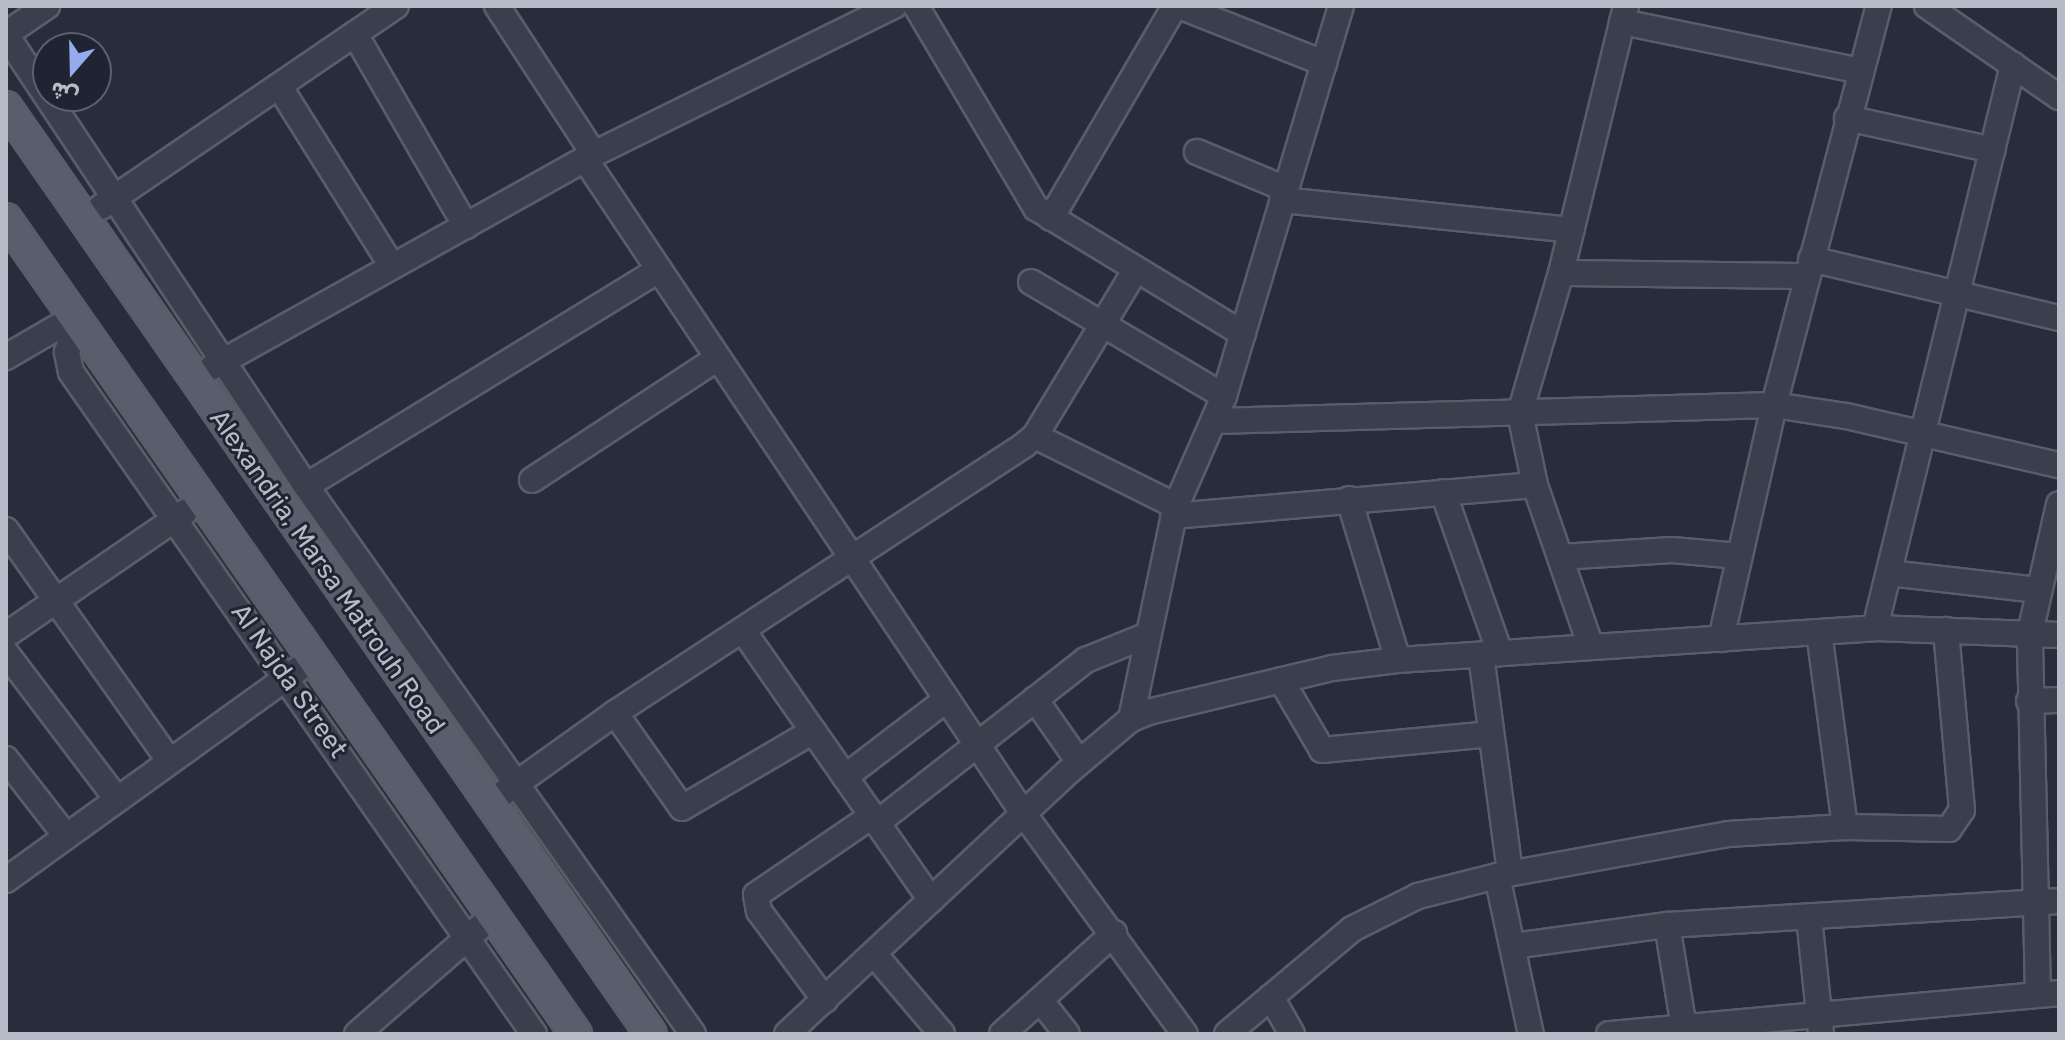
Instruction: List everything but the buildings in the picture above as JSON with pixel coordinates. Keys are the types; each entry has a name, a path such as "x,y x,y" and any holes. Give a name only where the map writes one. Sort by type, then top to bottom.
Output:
{"main road":[{"name":"Alexandria, Marsa Matrouh Road","path":"6,107 488,804 651,1034"},
{"path":"6,219 576,1034"}],"street":[{"path":"47,6 6,35 112,199 306,486 693,1034"},
{"path":"82,220 396,6"},
{"path":"193,378 589,157 894,6"},
{"path":"916,6 1028,198 1051,218 1243,334"},
{"path":"1051,218 1177,6 1324,63"},
{"path":"1131,719 1175,511 1216,421 1341,6"},
{"path":"1721,639 1808,268 1879,6"},
{"path":"1927,6 2059,97"},
{"path":"500,7 659,270 1023,813 1114,933 1185,1034"},
{"path":"1591,647 1535,485 1520,413 1561,273 1624,14 1860,71"},
{"path":"355,34 466,226"},
{"path":"1875,628 2013,65"},
{"path":"279,86 392,266"},
{"path":"1847,118 1993,150"},
{"path":"1197,152 1284,195 1571,230"},
{"path":"6,252 38,268"},
{"path":"1561,273 1808,268 1957,295 2059,318"},
{"path":"488,804 615,713 744,632 1035,436 1136,269"},
{"path":"306,486 659,270"},
{"path":"1031,282 1102,327 1224,396"},
{"path":"6,357 75,321"},
{"name":"Al Najda Street","path":"75,321 67,352 71,372 534,1034"},
{"path":"532,480 718,358"},
{"path":"1216,421 1774,405 2059,465"},
{"path":"1035,436 1175,511 1535,485"},
{"path":"1443,492 1491,654 1491,734 1503,874 1513,946 1531,1034"},
{"path":"1349,499 1398,660"},
{"path":"6,635 201,502"},
{"path":"1609,1034 1820,1023 2049,994 2047,902 2029,701 2030,633 2059,504"},
{"path":"6,530 168,759"},
{"path":"1560,557 1672,550 1739,556"},
{"path":"1889,573 2038,590"},
{"path":"787,1034 1023,813 1131,719 1281,680 1398,660 1875,628 2059,635"},
{"path":"1227,1034 1373,915 1418,896 1503,874 1728,834 1845,827 1949,829 1960,819 1946,630"},
{"path":"744,632 931,900"},
{"path":"1819,632 1845,827"},
{"path":"825,1000 759,911 756,895 874,820 1100,651 1148,635"},
{"path":"6,653 116,798"},
{"path":"6,880 168,759 312,659"},
{"path":"1281,680 1314,741 1327,751 1491,734"},
{"path":"845,777 947,699"},
{"path":"1035,699 1079,762"},
{"path":"2029,701 2059,700"},
{"path":"615,713 682,808 813,731"},
{"path":"6,759 66,836"},
{"path":"1513,946 1667,925 2047,902"},
{"path":"357,1034 494,915"},
{"path":"1809,917 1820,1023"},
{"path":"1667,925 1684,1029"},
{"path":"1002,1034 1114,933"},
{"path":"874,954 942,1034"},
{"path":"1271,997 1292,1034"},
{"path":"1040,1000 1067,1034"}]}
